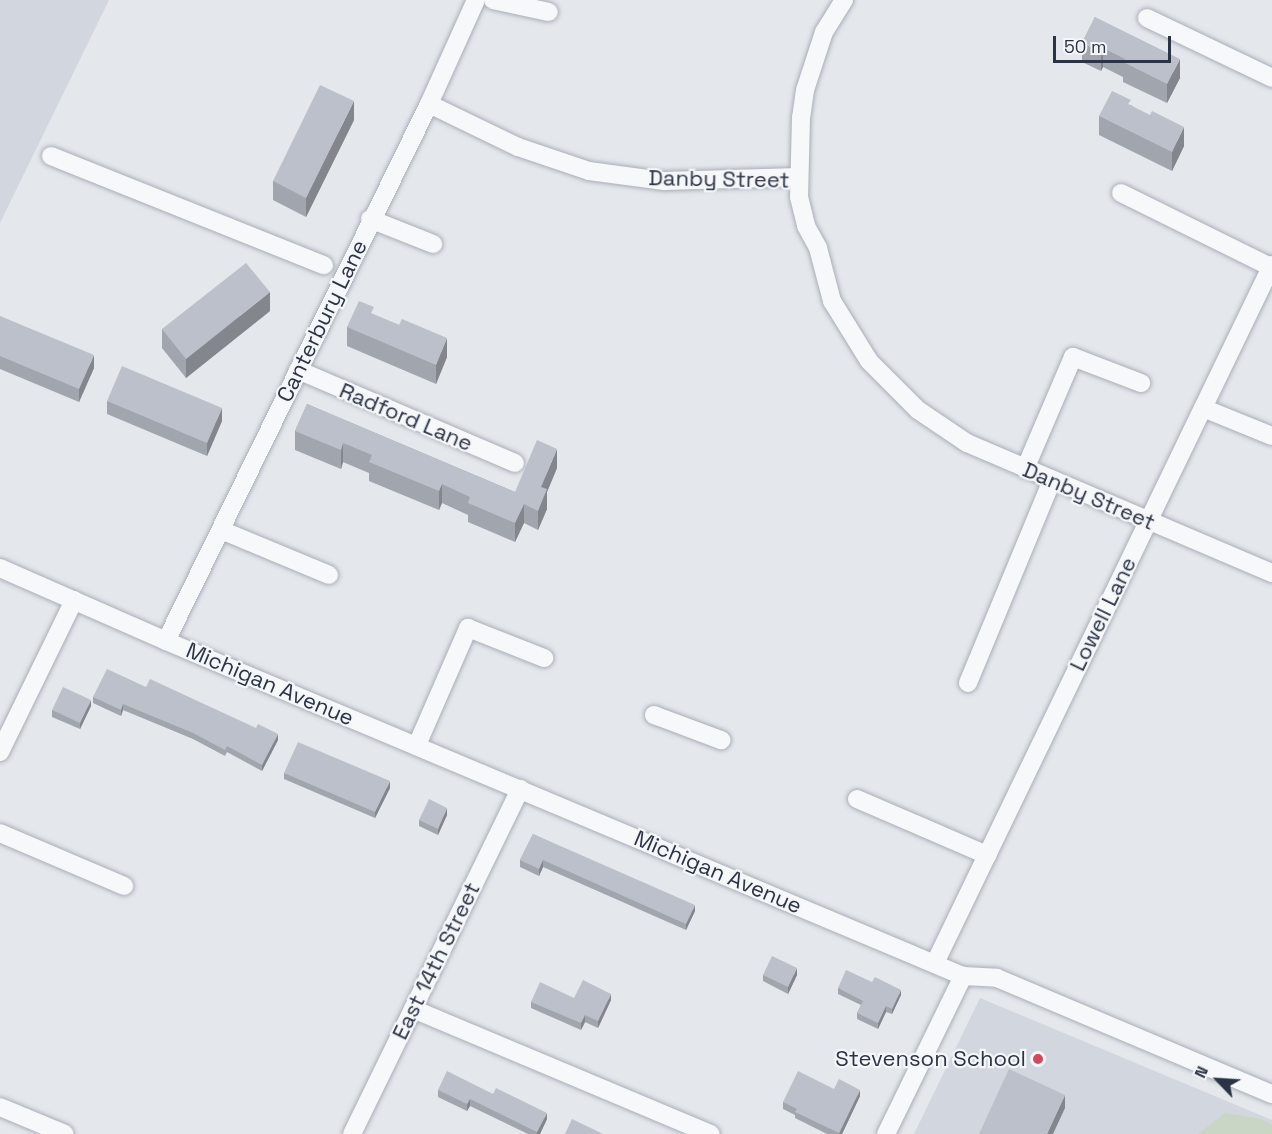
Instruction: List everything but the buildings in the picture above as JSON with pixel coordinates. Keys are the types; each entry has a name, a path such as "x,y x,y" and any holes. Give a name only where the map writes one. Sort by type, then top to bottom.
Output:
{"street":[{"name":"Canterbury Lane","path":"166,641 370,219 429,104 476,0"},
{"path":"493,0 549,12"},
{"path":"798,177 806,90 824,32 844,0"},
{"path":"1147,18 1272,78"},
{"name":"Danby Street","path":"429,104 518,147 589,171 664,181 798,177 799,197 806,226 818,248 832,301 869,361 895,390 945,430 1025,469 1272,573"},
{"path":"51,156 324,266"},
{"path":"1122,193 1271,266"},
{"path":"370,219 433,244"},
{"name":"Lowell Lane","path":"935,963 1271,266"},
{"path":"1025,469 1072,357 1141,383"},
{"name":"Radford Lane","path":"298,370 514,463"},
{"path":"1203,408 1272,436"},
{"path":"968,682 1052,480"},
{"path":"221,530 329,575"},
{"name":"Michigan Avenue","path":"0,568 166,641 963,976 997,978 1272,1094"},
{"path":"0,752 74,600"},
{"path":"417,745 468,628 544,658"},
{"path":"654,715 721,740"},
{"name":"East 14th Street","path":"352,1134 520,789"},
{"path":"857,799 987,855"},
{"path":"0,833 124,886"},
{"path":"886,1134 963,976"},
{"path":"413,1009 711,1134"},
{"path":"0,1107 64,1134"}],"shaded area":[{"path":"0,0 109,0 0,223"},
{"name":"Stevenson School","path":"980,998 1272,1120 1272,1134 914,1134"}],"green space":[{"path":"1225,1113 1261,1119 1272,1125 1272,1134 1198,1134"}],"place":[{"name":"Stevenson School","path":"1038,1059"}]}
